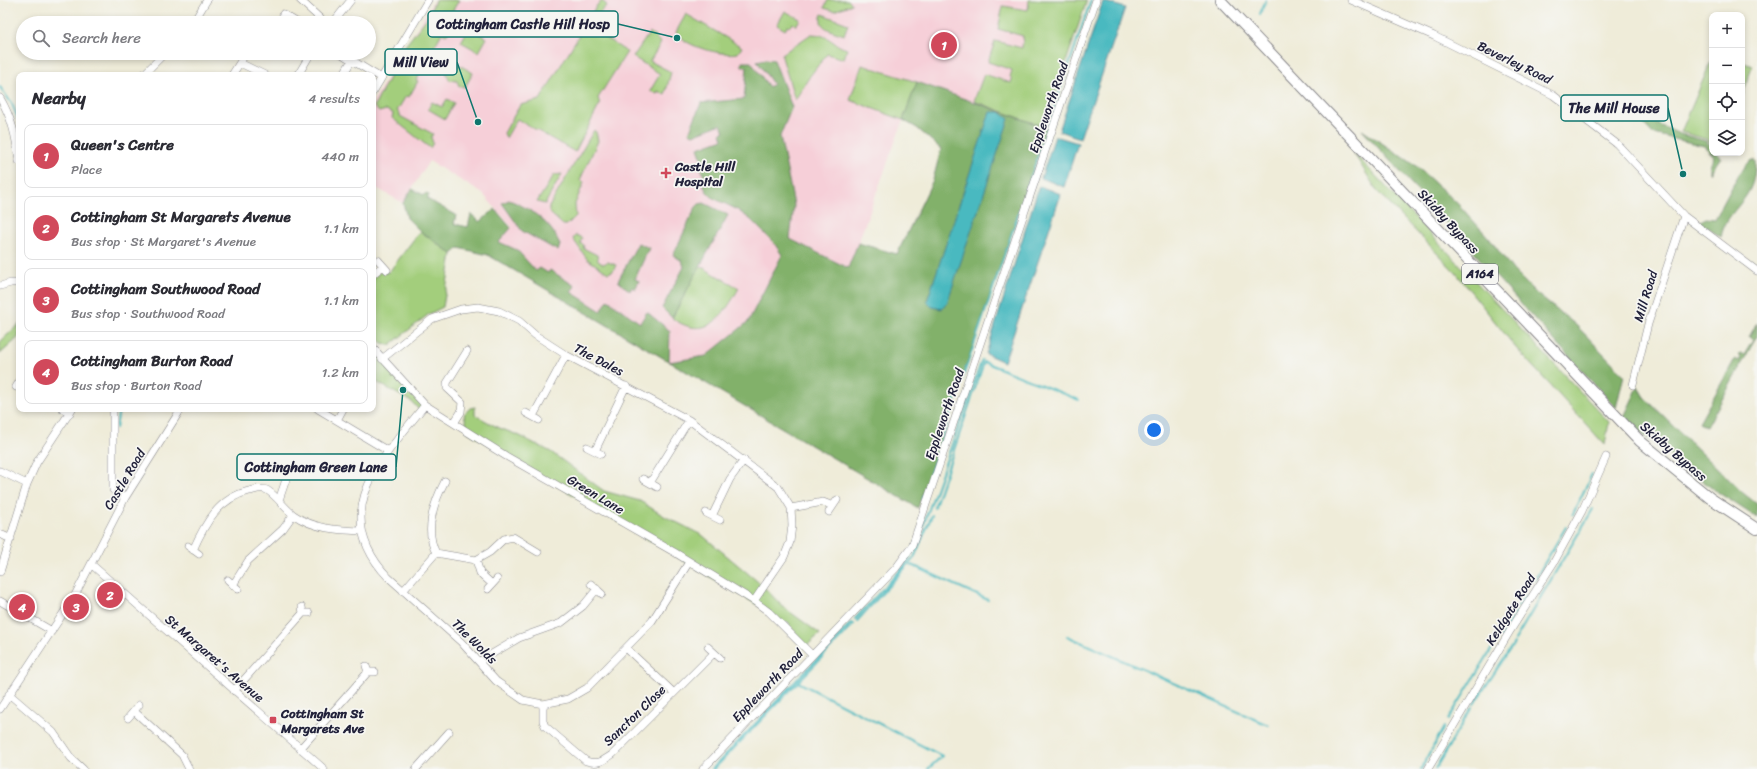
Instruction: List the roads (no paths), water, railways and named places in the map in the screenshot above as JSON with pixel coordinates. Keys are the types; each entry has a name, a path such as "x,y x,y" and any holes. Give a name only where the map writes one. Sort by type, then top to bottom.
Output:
{"highway":[{"name":"Skidby Bypass","path":"1220,0 1640,441 1710,498 1757,529"}],"street":[{"path":"198,16 208,0"},
{"path":"300,0 317,16"},
{"path":"338,16 351,0"},
{"path":"376,87 428,0"},
{"name":"Eppleworth Road","path":"703,769 896,568 912,546 1096,0"},
{"name":"Beverley Road","path":"1351,0 1434,36 1553,95 1617,144 1684,216 1757,271"},
{"path":"146,72 158,60"},
{"path":"234,72 242,60"},
{"path":"300,72 307,60"},
{"path":"345,72 352,60 371,72"},
{"path":"240,63 259,72"},
{"path":"376,75 381,78"},
{"path":"0,98 8,110 16,138"},
{"name":"Mill Road","path":"1633,385 1648,324 1684,216"},
{"path":"376,272 385,268 378,260"},
{"path":"0,286 16,283"},
{"name":"The Dales","path":"382,358 432,319 461,309 478,307 499,311 519,321 535,335 566,354 689,420 778,487 791,508 792,525 790,542 784,557 754,601"},
{"name":"Green Lane","path":"376,351 425,405 454,424 754,601 769,612 812,655"},
{"path":"454,424 461,412 462,402 447,388 447,383 467,351"},
{"path":"532,416 566,354"},
{"path":"587,447 598,453 626,386"},
{"name":"The Wolds","path":"425,405 388,451 375,471 362,500 360,513 361,531 369,552 377,566 461,642 480,661 496,681 523,700 543,704 568,700 587,688 652,621 689,562"},
{"path":"0,572 27,484 37,462 70,412"},
{"path":"114,412 113,490 125,498"},
{"name":"Castle Road","path":"0,709 74,597 125,498 178,412"},
{"path":"323,412 388,451"},
{"path":"337,420 341,412"},
{"path":"650,483 689,420"},
{"name":"Keldgate Road","path":"1428,769 1510,631 1554,562 1582,511 1606,457"},
{"path":"720,520 709,514 730,479 744,460"},
{"path":"279,500 291,465"},
{"path":"0,471 27,484"},
{"path":"436,553 432,536 432,514 443,480 453,484"},
{"path":"193,550 209,519 229,498 237,494 259,489 265,489 279,500 293,515 329,530 361,531"},
{"path":"791,508 823,502 833,506"},
{"path":"233,585 248,561 283,529 293,515"},
{"path":"0,534 11,539"},
{"path":"436,553 476,560 490,552 504,539 513,537 535,548"},
{"path":"403,590 436,553"},
{"path":"476,560 480,573 492,584"},
{"name":"St Margaret's Avenue","path":"92,564 322,768"},
{"path":"480,661 519,638 561,623 600,591 591,584"},
{"path":"0,601 52,630"},
{"path":"234,691 305,611"},
{"path":"708,647 720,658"},
{"path":"626,649 674,693"},
{"name":"Sancton Close","path":"543,704 542,721 545,726 586,761 594,764 602,762 613,754 714,653"},
{"path":"300,749 370,670"},
{"path":"9,694 53,732 71,758 83,769"},
{"path":"128,718 139,706"},
{"path":"135,712 182,755 189,769"},
{"path":"416,769 450,732"}],"water":[{"path":"1103,1 1125,8 1080,138 1059,131"},
{"path":"990,112 1000,112 1009,119 947,303 942,309 932,307 927,301"},
{"path":"1055,136 1078,143 1064,187 1041,178"},
{"path":"1039,186 1061,194 1004,362 986,354"}],"waterway":[{"path":"928,480 1091,0"},
{"path":"1260,14 1266,0"},
{"path":"0,87 12,104 16,114"},
{"path":"855,619 904,566 917,543 982,360"},
{"path":"934,508 984,362 1079,400"},
{"path":"116,428 119,412"},
{"path":"1573,514 1592,474"},
{"path":"922,499 929,479"},
{"path":"1515,640 1593,509"},
{"path":"857,621 914,558 932,515"},
{"path":"1534,581 1566,527"},
{"path":"912,565 988,600"},
{"path":"1518,607 1525,595"},
{"path":"1500,637 1516,611"},
{"path":"712,769 851,623"},
{"path":"739,743 854,624"},
{"path":"1067,636 1268,725"},
{"path":"1448,720 1496,642"},
{"path":"1474,704 1514,643"},
{"path":"798,682 942,756 928,769"},
{"path":"1435,769 1472,707"},
{"path":"1421,769 1444,727"},
{"path":"714,769 737,745"}],"place":[{"name":"Cottingham Castle Hill Hosp","path":"677,38"},
{"name":"Queen's Centre","path":"944,45"},
{"name":"Mill View","path":"478,122"},
{"name":"Castle Hill Hospital","path":"666,173"},
{"name":"The Mill House","path":"1683,174"},
{"name":"Cottingham Green Lane","path":"403,390"},
{"name":"Cottingham St Margarets Avenue","path":"110,595"},
{"name":"Cottingham Burton Road","path":"22,607"},
{"name":"Cottingham Southwood Road","path":"76,607"},
{"name":"Cottingham St Margarets Ave","path":"273,720"}]}
